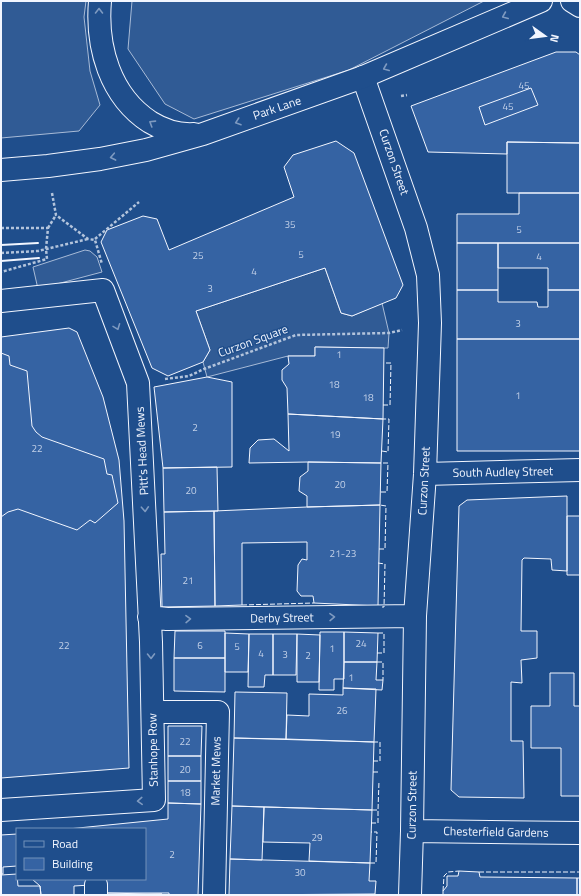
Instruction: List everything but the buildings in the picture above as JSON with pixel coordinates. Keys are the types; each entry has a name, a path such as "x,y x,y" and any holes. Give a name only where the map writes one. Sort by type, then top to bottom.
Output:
{"main road":[{"path":"100,1 99,10 101,36 105,62 114,84 126,102 142,116 162,128 187,135 203,134"},
{"name":"Park Lane","path":"1,170 48,166 100,159 139,152 203,134 363,77 541,1"},
{"path":"572,1 580,6"},
{"name":"Curzon Street","path":"363,77 377,113 416,228 428,275 430,323 425,474 415,616 410,895"},
{"name":"Pitt's Head Mews","path":"1,301 103,290 138,383 149,618"},
{"name":"South Audley Street","path":"425,474 580,470"},
{"name":"Derby Street","path":"149,618 415,616"},
{"name":"Stanhope Row","path":"1,810 154,800 149,618"},
{"name":"Market Mews","path":"152,712 218,712 214,895"},
{"name":"Chesterfield Gardens","path":"412,831 580,833"}],"path":[{"path":"401,96 407,95"},
{"path":"1,272 47,259 46,249 48,228 56,216 48,166"},
{"path":"1,253 38,251 88,239 95,240 139,202"},
{"path":"56,216 88,239"},
{"path":"1,228 48,228"},
{"path":"95,240 103,267"},
{"name":"Curzon Square","path":"162,380 189,376 296,335 389,333 430,323"}],"shaded area":[{"path":"1,1 86,1 84,17 90,71 100,105 79,131 1,138"},
{"path":"132,1 484,1 349,70 194,119 165,104 128,49"},
{"path":"85,250 90,251 97,257 102,272 38,289 33,267"},
{"path":"325,268 341,313 352,316 382,303 389,333 388,348 315,347 315,356 288,356 207,377 203,362 210,350 196,311"}],"fence":[{"path":"383,405 390,405 391,363 384,363"},
{"path":"382,451 388,452 389,419 383,419"},
{"path":"381,463 388,463 387,492 381,492"},
{"path":"379,549 385,549 386,506 380,505"},
{"path":"378,563 385,564 384,607 382,607"},
{"path":"242,605 314,603"},
{"path":"377,653 384,653 384,633 378,633"},
{"path":"377,662 383,662 383,680"},
{"path":"373,761 380,761 380,742 374,742"},
{"path":"373,772 380,772"},
{"path":"372,810 378,810 379,781"},
{"path":"371,823 378,823 378,810"},
{"path":"370,863 376,863 377,832 371,832"},
{"path":"443,891 444,876 448,872 459,871"},
{"path":"479,872 580,872"}],"wall":[{"path":"1,245 38,243"},
{"path":"1,261 39,258"}]}
